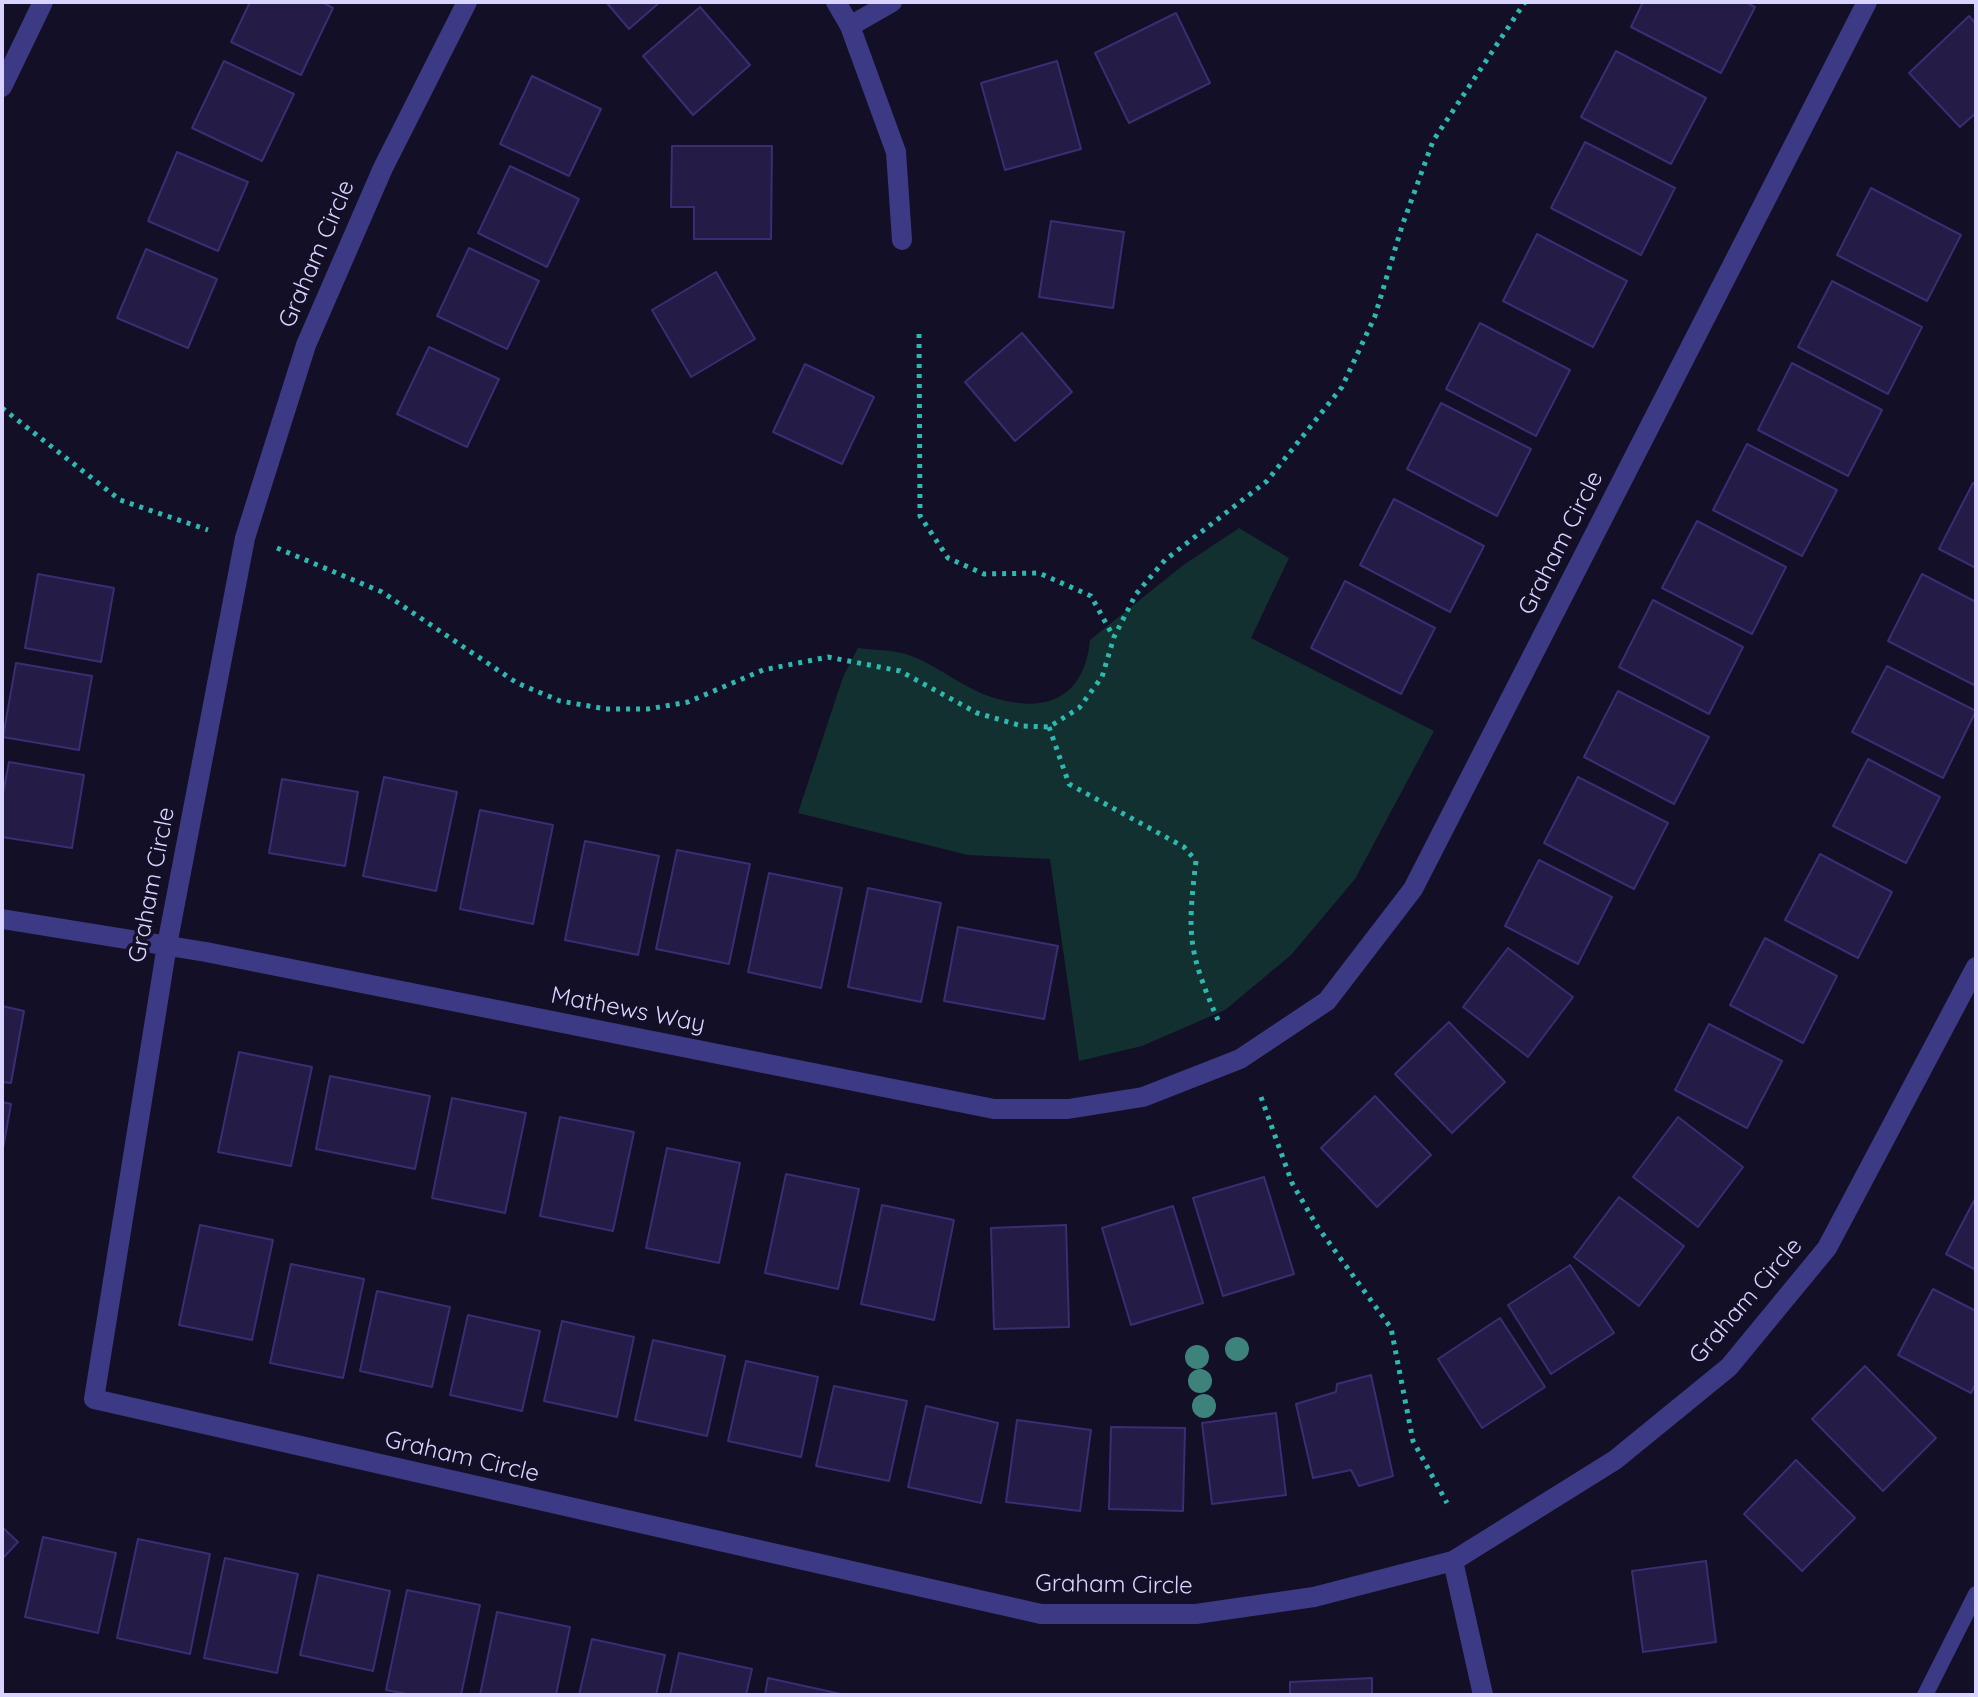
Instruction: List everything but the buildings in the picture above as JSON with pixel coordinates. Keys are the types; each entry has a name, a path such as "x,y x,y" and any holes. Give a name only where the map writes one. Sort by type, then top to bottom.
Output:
{"street":[{"path":"2,87 43,2"},
{"name":"Graham Circle","path":"467,2 383,168 306,345 245,538 167,945 94,1399 1041,1614 1196,1614 1314,1597 1453,1561 1615,1460 1729,1367 1827,1248 1903,1111 1976,967"},
{"path":"836,2 850,26 896,152 902,240"},
{"path":"850,26 892,2"},
{"name":"Graham Circle","path":"1240,1059 1327,1001 1413,889 1867,2"},
{"name":"Mathews Way","path":"2,919 167,945 994,1109 1068,1109 1143,1097 1240,1059"},
{"path":"1453,1561 1483,1695"}],"lane":[{"path":"1925,1695 1976,1594"}],"path":[{"path":"277,548 382,592 517,683 560,701 606,709 648,709 688,702 763,670 828,657 900,671 977,713 1022,726 1049,727 1079,708 1102,677 1114,637 1136,594 1165,560 1267,481 1342,387 1375,316 1433,141 1525,2"},
{"path":"919,334 920,516 948,558 984,574 1039,573 1091,596 1114,637"},
{"path":"2,408 120,500 208,530"},
{"path":"1049,727 1069,784 1184,847 1196,861 1188,923 1195,966 1218,1020"},
{"path":"1261,1097 1292,1183 1317,1226 1391,1328 1413,1441 1447,1503"}],"green space":[{"path":"1239,528 1289,558 1251,638 1434,731 1355,879 1291,955 1225,1010 1142,1046 1079,1061 1050,859 968,855 798,813 843,677 858,648 906,654 983,694 1003,700 1039,703 1055,699 1068,691 1078,678 1086,662 1090,640 1182,566"}]}
